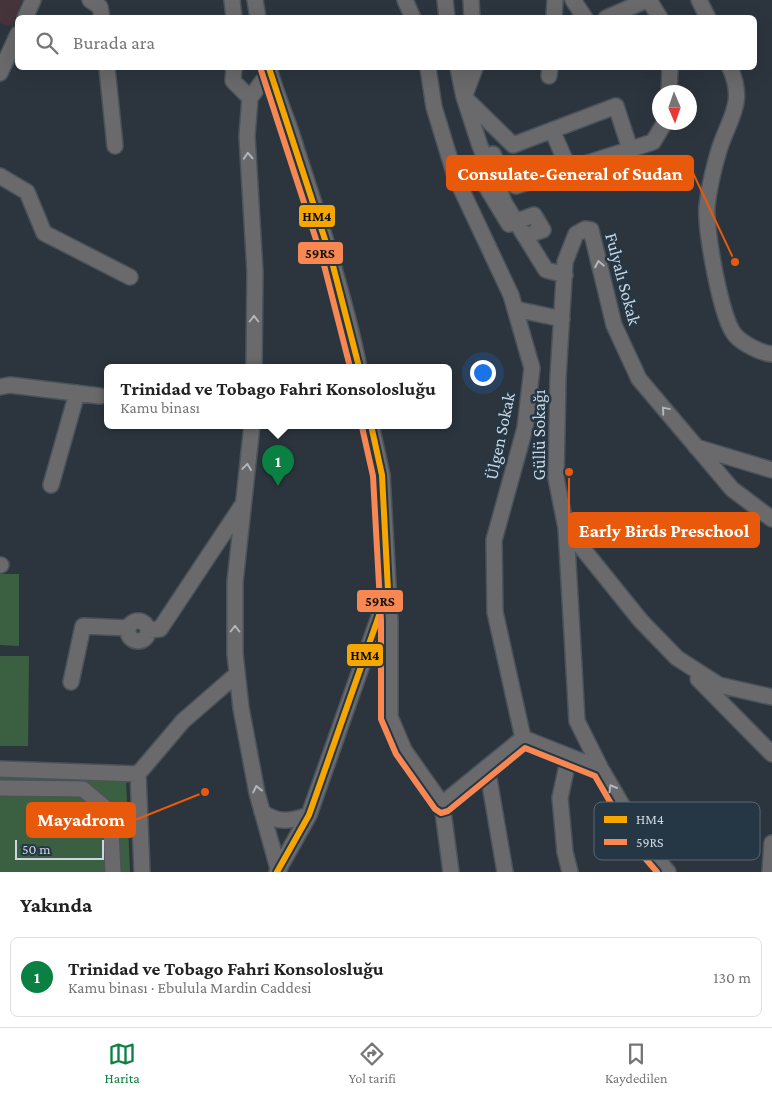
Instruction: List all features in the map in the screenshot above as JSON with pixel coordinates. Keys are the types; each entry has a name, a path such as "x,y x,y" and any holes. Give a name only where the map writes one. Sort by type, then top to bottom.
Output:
{"street":[{"path":"26,15 32,0"},
{"path":"90,0 100,7 101,15"},
{"path":"232,0 234,15"},
{"path":"255,0 258,15"},
{"path":"405,0 412,15"},
{"path":"445,0 447,15"},
{"path":"471,0 472,15"},
{"path":"554,15 555,0"},
{"path":"573,0 583,15"},
{"path":"613,15 648,0 658,15"},
{"path":"699,0 706,15"},
{"path":"0,73 15,40"},
{"path":"107,70 115,146"},
{"path":"234,70 233,81 250,98"},
{"path":"254,364 255,272 247,136 250,98 268,70"},
{"path":"269,70 330,257 358,364"},
{"name":"Ülgen Sokak","path":"428,70 434,107 455,176 510,295 532,368 525,428 494,540 494,612 523,738"},
{"path":"458,70 464,97 480,146 505,204 516,221"},
{"path":"464,97 474,70"},
{"path":"475,70 476,93 488,120"},
{"path":"669,85 670,70"},
{"path":"731,70 737,83 736,109 719,150 707,207 711,253 722,302 735,335 762,353 772,354"},
{"path":"464,97 513,145 616,106 630,149"},
{"path":"475,108 498,167 516,186 653,142 660,130"},
{"path":"552,130 569,169"},
{"path":"0,176 27,192 44,234 130,277"},
{"path":"455,176 481,178 509,224 534,215 543,230 525,236 546,270 565,268"},
{"name":"Fulyalı Sokak","path":"565,268 576,234 585,229 591,230 614,325 639,380 696,447"},
{"name":"Güllü Sokağı","path":"565,268 558,377 556,478 566,528 641,621 772,754"},
{"path":"515,310 562,319"},
{"path":"0,387 10,385 100,396"},
{"path":"51,485 77,393"},
{"path":"252,429 235,582 235,654 241,708 262,812 279,871"},
{"path":"372,429 382,475 388,590 390,717 404,750 442,804 452,872"},
{"path":"696,447 772,470"},
{"path":"696,447 732,489 772,519"},
{"path":"72,682 83,626 128,628 128,635 133,641 140,641 146,637 148,630 160,629 242,506"},
{"path":"566,528 577,722 620,802"},
{"path":"279,871 309,815 388,590"},
{"name":"Güllü Sokağı","path":"677,658 719,685 772,697"},
{"path":"142,872 138,774 183,721 237,674"},
{"path":"442,804 523,738 601,769"},
{"path":"569,756 560,798 565,852 570,872"},
{"path":"487,767 505,872"},
{"path":"0,769 138,774"},
{"path":"0,788 83,789 110,812 113,872"},
{"path":"262,812 270,817 286,822 309,815"},
{"path":"770,872 772,843"},
{"path":"658,860 668,872"}],"shaded area":[{"path":"0,0 22,0 12,27 0,23"}],"green space":[{"path":"0,574 19,574 19,646 0,645"},
{"path":"0,656 29,656 28,746 0,746"},
{"path":"0,775 126,780 130,872 0,872"}],"transit line":[{"name":"59RS","path":"261,70 323,261 349,364"},
{"name":"HM4","path":"270,70 331,258 358,364"},
{"name":"59RS","path":"362,429 373,476 381,621 381,719 396,754 435,809 441,813 448,811 525,748 595,776 610,802"},
{"name":"HM4","path":"277,872 309,815 388,590 382,475 372,429"},
{"name":"59RS","path":"647,860 657,872"}],"place":[{"name":"Consulate-General of Sudan","path":"735,262"},
{"name":"Early Birds Preschool","path":"569,472"},
{"name":"Trinidad ve Tobago Fahri Konsolosluğu","path":"278,486"},
{"name":"Mayadrom","path":"205,792"}]}
